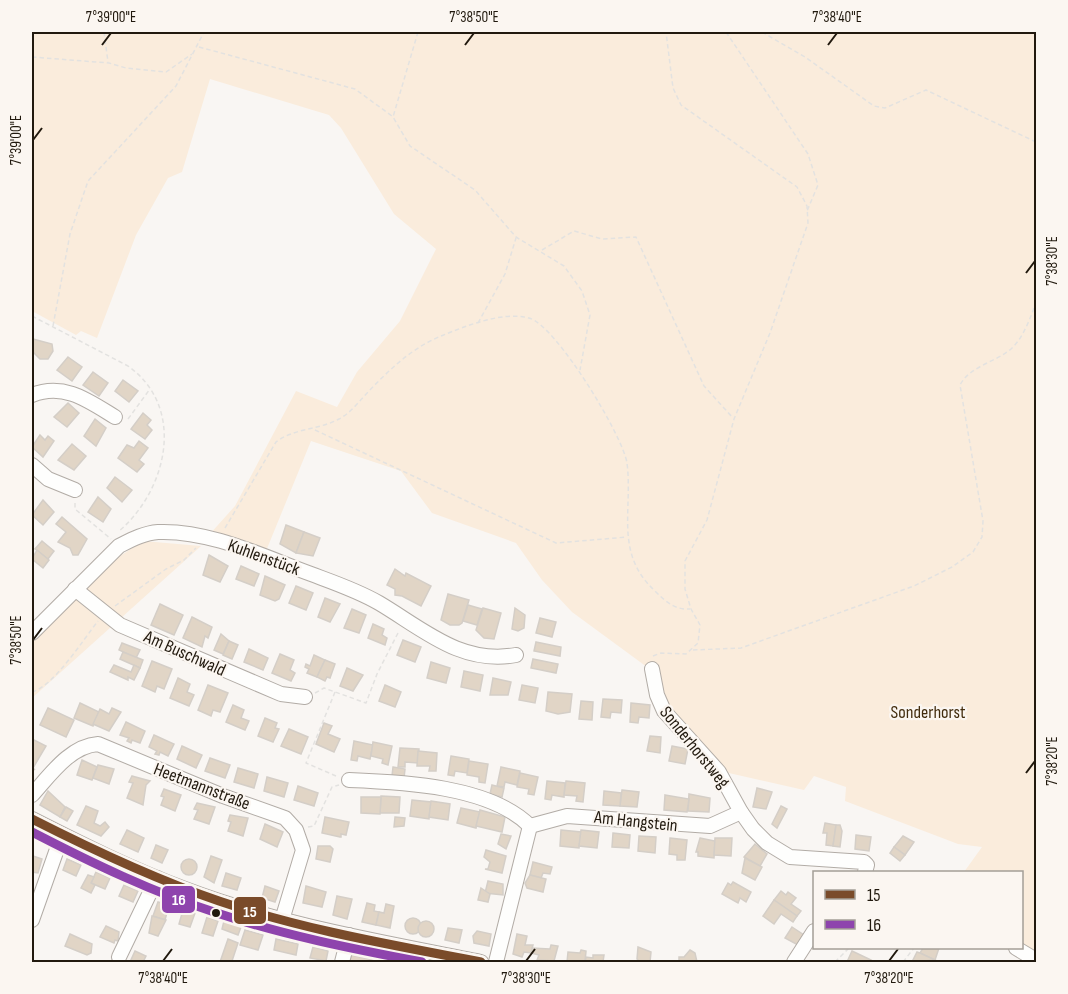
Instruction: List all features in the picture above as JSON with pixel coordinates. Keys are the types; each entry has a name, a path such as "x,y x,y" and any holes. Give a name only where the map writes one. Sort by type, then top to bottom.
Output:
{"street":[{"path":"32,395 52,391 80,395 115,417"},
{"path":"32,465 48,479 75,490"},
{"name":"Kuhlenstück","path":"32,633 108,555 136,537 156,532 176,533 217,541 361,594 448,646 496,659 516,655"},
{"name":"Am Buschwald","path":"75,589 120,625 281,694 305,697"},
{"name":"Sonderhorstweg","path":"652,669 663,711 719,772 753,829 782,854 798,858 864,862 867,865 866,871"},
{"name":"Heetmannstraße","path":"32,795 72,753 85,745 98,744 223,796 285,818 296,830"},
{"path":"343,778 436,789 484,799 506,807 530,826 496,963"},
{"name":"Am Hangstein","path":"530,826 567,816 710,826 741,812"},
{"path":"32,819 157,878 282,920 481,963"},
{"path":"282,920 303,850 296,830"},
{"path":"32,920 37,890 62,835"},
{"path":"119,957 157,878"},
{"path":"794,963 813,933"},
{"path":"342,963 349,935"},
{"path":"1018,949 1036,960"}],"path":[{"path":"104,32 109,63"},
{"path":"53,327 70,234 88,181 176,86 204,32"},
{"path":"393,117 418,32"},
{"path":"652,669 651,662 654,654 686,654 698,643 700,625 691,609 684,581 685,561 712,506 734,419 807,229 807,212 797,187 681,105 674,88 666,32"},
{"path":"726,32 808,154 818,185 807,212"},
{"path":"762,32 806,57 874,106 885,108 926,90 1036,142"},
{"path":"197,46 354,88 393,117 410,146 475,190 516,237 541,250 564,266 582,291 590,315 580,370"},
{"path":"32,57 109,63 126,68 166,72 194,52"},
{"path":"541,250 574,231 602,238 636,237 704,386 734,419"},
{"path":"477,324 506,274 516,237"},
{"path":"692,650 741,648 914,586 952,567 973,552 982,537 983,521 960,385 969,374 1011,349 1022,336 1036,303"},
{"path":"217,541 276,442 286,434 314,430 340,419 409,352 440,337 504,317 530,318 553,335 580,370 627,461 628,537 632,558 646,582 667,603 680,609 691,609"},
{"path":"115,417 126,422 151,388"},
{"path":"314,430 556,543 628,537"},
{"path":"75,490 75,509 110,539"},
{"path":"305,697 324,688 366,703 377,674 398,633"},
{"path":"335,692 306,763 343,778"},
{"path":"296,830 314,826 332,787"},
{"path":"836,963 848,949"},
{"path":"903,963 913,949"}],"green space":[{"name":"Sonderhorst","path":"32,32 1036,32 1036,959 1023,949 1023,871 965,871 982,847 958,844 845,801 846,787 814,776 804,790 720,771 675,724 651,670 572,612 542,580 516,543 432,513 401,471 311,441 266,551 209,535 235,506 296,391 337,407 357,372 400,321 436,249 394,214 341,128 329,115 210,79 182,172 168,178 136,235 97,338 81,331 76,335 32,311"},
{"path":"143,541 201,546 32,698 32,642 117,558"}],"building":[{"path":"33,339 52,344 53,351 48,359 40,359 32,351"},
{"path":"68,357 82,367 72,381 57,370"},
{"path":"93,372 108,383 99,396 83,385"},
{"path":"123,380 138,391 129,402 115,391"},
{"path":"68,403 79,413 67,427 54,417"},
{"path":"143,413 151,420 147,425 152,430 145,439 131,429"},
{"path":"95,419 106,428 96,446 84,436"},
{"path":"40,435 45,440 48,436 54,441 43,457 32,447"},
{"path":"139,441 148,448 139,460 144,464 137,472 118,458 127,445 134,448"},
{"path":"72,444 86,456 74,470 58,460"},
{"path":"115,477 132,490 122,502 107,488"},
{"path":"98,497 111,509 103,522 88,512"},
{"path":"43,500 54,512 43,525 32,515"},
{"path":"62,517 87,539 78,555 73,555 70,548 58,542 66,532 56,524"},
{"path":"286,525 304,532 296,553 280,544"},
{"path":"304,532 320,538 313,556 296,553"},
{"path":"42,541 54,551 48,559 35,549"},
{"path":"37,550 49,560 43,568 32,559"},
{"path":"209,555 228,566 220,582 203,575"},
{"path":"241,566 259,574 254,586 236,579"},
{"path":"395,569 405,576 406,573 431,586 421,606 402,596 395,595 395,589 387,585"},
{"path":"265,576 285,585 279,599 275,601 260,595"},
{"path":"296,586 313,593 306,610 289,603"},
{"path":"448,594 469,600 462,623 459,625 450,625 441,620"},
{"path":"325,598 340,604 330,622 318,617"},
{"path":"160,604 183,615 174,635 151,625"},
{"path":"468,605 482,609 477,625 463,621"},
{"path":"483,608 501,613 494,639 484,638 476,630"},
{"path":"515,608 525,615 524,628 518,631 512,629"},
{"path":"352,609 366,615 359,633 344,628"},
{"path":"192,617 212,627 208,638 205,636 202,647 183,638"},
{"path":"540,618 556,622 552,637 536,633"},
{"path":"373,624 384,629 382,635 387,638 385,645 368,638"},
{"path":"221,634 229,641 223,654 214,650"},
{"path":"403,640 421,647 415,662 397,655"},
{"path":"229,641 238,645 232,659 223,655"},
{"path":"536,642 561,647 560,656 534,651"},
{"path":"122,643 140,650 136,658 119,650"},
{"path":"249,649 268,658 263,670 244,662"},
{"path":"123,652 143,660 140,668 120,659"},
{"path":"280,654 294,660 290,670 295,673 291,681 272,673"},
{"path":"314,655 325,660 317,677 307,673 309,669 305,667 306,664 310,666"},
{"path":"533,659 558,664 556,673 531,668"},
{"path":"325,660 335,664 330,678 327,677 325,681 317,677"},
{"path":"152,661 172,669 164,689 157,686 155,692 142,686"},
{"path":"431,662 450,668 446,683 427,678"},
{"path":"114,665 131,672 134,665 140,668 134,680 128,677 128,680 110,672"},
{"path":"347,668 363,675 353,691 340,686"},
{"path":"464,671 483,675 480,691 461,687"},
{"path":"178,678 190,684 187,692 194,695 189,706 170,698"},
{"path":"493,678 511,682 508,695 490,695"},
{"path":"208,685 228,693 220,712 213,710 211,716 198,710"},
{"path":"385,685 401,692 395,707 379,701"},
{"path":"522,685 538,688 535,703 519,700"},
{"path":"548,692 572,694 570,712 558,714 546,711"},
{"path":"603,699 622,700 621,713 611,712 610,718 601,717"},
{"path":"581,701 593,702 592,720 579,719"},
{"path":"80,703 99,712 93,726 74,718"},
{"path":"631,703 650,705 649,718 639,717 638,723 630,722"},
{"path":"233,705 244,710 241,718 249,721 245,730 226,722"},
{"path":"48,708 74,720 66,737 40,725"},
{"path":"112,708 121,712 109,731 93,724 100,709 109,714"},
{"path":"265,718 277,723 275,728 279,729 273,742 258,736"},
{"path":"126,722 145,731 140,743 132,740 131,743 127,741 129,738 120,735"},
{"path":"324,723 332,726 328,734 340,739 334,752 316,744"},
{"path":"289,729 308,737 301,754 281,746"},
{"path":"154,735 174,744 168,756 160,752 159,755 155,754 157,751 149,747"},
{"path":"650,736 661,737 660,753 647,751"},
{"path":"32,739 46,746 33,768 35,770 32,768"},
{"path":"354,741 373,745 370,759 358,756 357,761 351,760"},
{"path":"373,742 392,746 388,765 382,763 383,759 371,756"},
{"path":"182,746 202,755 196,768 177,759"},
{"path":"672,746 688,749 685,764 669,761"},
{"path":"400,748 419,749 418,763 405,762 405,767 398,767"},
{"path":"418,751 437,753 436,771 429,771 430,766 417,766"},
{"path":"451,756 469,759 467,773 455,771 454,776 448,775"},
{"path":"210,758 230,765 225,778 205,771"},
{"path":"82,760 97,767 92,780 77,775"},
{"path":"469,761 488,764 485,783 479,782 479,777 467,775"},
{"path":"98,765 114,769 109,784 93,778"},
{"path":"393,767 405,769 404,778 392,776"},
{"path":"501,767 520,771 517,785 505,782 504,787 497,786"},
{"path":"238,768 258,774 254,788 234,782"},
{"path":"520,773 538,777 534,795 528,794 529,789 517,787"},
{"path":"132,776 150,781 146,785 143,805 127,798 133,783 129,782"},
{"path":"267,777 288,783 284,797 264,791"},
{"path":"547,781 565,783 564,797 552,795 551,800 545,799"},
{"path":"566,781 585,783 583,802 576,801 577,796 564,795"},
{"path":"492,785 504,788 502,797 490,794"},
{"path":"298,786 318,793 314,806 294,800"},
{"path":"757,788 772,792 766,809 753,807"},
{"path":"164,789 181,795 175,811 161,805"},
{"path":"622,790 639,792 637,807 620,806"},
{"path":"48,791 65,807 60,817 40,805"},
{"path":"604,791 621,793 620,806 603,805"},
{"path":"689,794 710,798 709,812 688,811"},
{"path":"665,795 689,799 687,812 664,810"},
{"path":"381,796 400,797 399,813 380,813"},
{"path":"361,797 381,797 380,814 361,813"},
{"path":"412,800 431,802 429,819 410,816"},
{"path":"431,801 450,804 448,820 429,817"},
{"path":"197,803 215,807 209,824 194,819 198,810 194,809"},
{"path":"86,806 98,811 94,823 100,826 105,822 109,827 101,836 77,825"},
{"path":"781,806 787,809 777,828 772,824"},
{"path":"66,807 73,811 67,821 60,817"},
{"path":"461,808 480,812 476,828 457,823"},
{"path":"480,810 505,817 502,832 476,826"},
{"path":"230,815 248,818 243,836 228,831 231,822 228,821"},
{"path":"325,817 349,822 346,835 341,834 340,837 322,833"},
{"path":"395,817 405,818 404,826 394,827"},
{"path":"825,823 836,825 833,846 826,845 827,833 823,833"},
{"path":"265,824 283,832 277,847 260,839"},
{"path":"836,825 840,825 842,831 840,847 833,846"},
{"path":"127,830 144,838 138,852 120,844"},
{"path":"561,830 581,832 579,848 560,846"},
{"path":"581,830 599,832 597,848 579,846"},
{"path":"613,833 630,835 629,848 612,847"},
{"path":"501,834 511,836 506,849 498,844"},
{"path":"856,835 871,837 869,851 855,849"},
{"path":"639,836 656,837 655,853 638,851"},
{"path":"903,836 914,842 905,855 894,847"},
{"path":"670,838 687,840 685,860 677,860 677,855 669,854"},
{"path":"700,838 715,841 714,858 698,856 696,852"},
{"path":"715,838 732,838 731,856 714,855"},
{"path":"755,844 767,854 760,866 744,857"},
{"path":"156,845 168,850 162,863 151,858"},
{"path":"318,846 330,846 333,849 330,862 316,859"},
{"path":"894,847 905,855 900,861 890,853"},
{"path":"486,850 506,856 502,873 485,869 488,869 490,862 484,857"},
{"path":"33,856 42,859 38,873 32,872"},
{"path":"211,856 222,860 214,883 204,877"},
{"path":"745,858 762,867 755,880 742,873"},
{"path":"67,859 81,865 76,876 63,870"},
{"path":"189,859 197,867 189,875 181,867"},
{"path":"533,862 552,867 550,874 543,873 541,878 530,875"},
{"path":"96,872 110,878 105,889 91,883"},
{"path":"226,873 241,878 237,890 222,886"},
{"path":"88,875 94,877 91,883 95,885 91,893 81,888"},
{"path":"530,875 546,879 543,892 527,888 525,883"},
{"path":"488,881 503,884 503,895 485,893"},
{"path":"733,882 751,892 746,902 740,898 738,903 722,894 728,883 731,885"},
{"path":"124,885 138,891 133,902 119,896"},
{"path":"265,886 279,891 275,902 262,898"},
{"path":"306,886 326,892 322,907 303,903"},
{"path":"481,888 490,894 488,902 478,900"},
{"path":"781,891 786,895 788,892 796,898 791,904 801,911 797,916 774,900"},
{"path":"337,896 352,899 347,919 333,915"},
{"path":"774,900 797,916 793,922 781,914 774,924 763,916"},
{"path":"158,902 169,905 165,920 153,916"},
{"path":"367,903 375,905 374,911 379,912 376,925 362,922"},
{"path":"386,904 394,906 390,928 376,925 379,912 384,913"},
{"path":"183,910 195,913 190,927 179,924"},
{"path":"152,916 166,920 158,936 149,933"},
{"path":"207,917 218,921 213,936 202,933"},
{"path":"413,918 421,926 413,934 405,926"},
{"path":"224,921 241,927 238,935 222,929"},
{"path":"426,921 434,929 426,937 418,929"},
{"path":"106,926 119,932 118,941 115,940 114,943 100,937"},
{"path":"792,927 804,935 798,945 785,938"},
{"path":"448,928 462,930 459,943 445,940"},
{"path":"245,930 263,935 258,950 240,945"},
{"path":"477,931 491,934 489,946 474,943 473,936"},
{"path":"70,934 92,944 91,953 87,955 65,946"},
{"path":"517,934 527,936 525,945 533,945 531,953 524,952 522,957 513,954"},
{"path":"228,939 238,943 232,961 235,962 220,962"},
{"path":"276,939 298,944 296,955 274,950"},
{"path":"551,945 558,946 554,961 537,960 539,955 531,953 532,948 550,949"},
{"path":"313,947 328,951 326,961 310,958"},
{"path":"638,947 651,952 650,962 640,962 637,959"},
{"path":"922,949 939,949 935,960 920,953"},
{"path":"581,950 586,951 585,962 567,962 568,952 580,953"},
{"path":"690,950 695,953 697,962 679,962 679,957 684,957"},
{"path":"135,951 146,956 143,962 130,962"},
{"path":"852,951 871,960 869,962 847,962"},
{"path":"917,952 920,953 935,960 912,962"},
{"path":"351,955 373,960 373,962 349,962"},
{"path":"593,955 604,955 603,962 585,962 586,957 593,958"}],"transit line":[{"name":"15","path":"32,819 147,874 251,911 349,936 481,962"},
{"name":"16","path":"32,832 123,876 217,913 293,935 422,962"}]}
